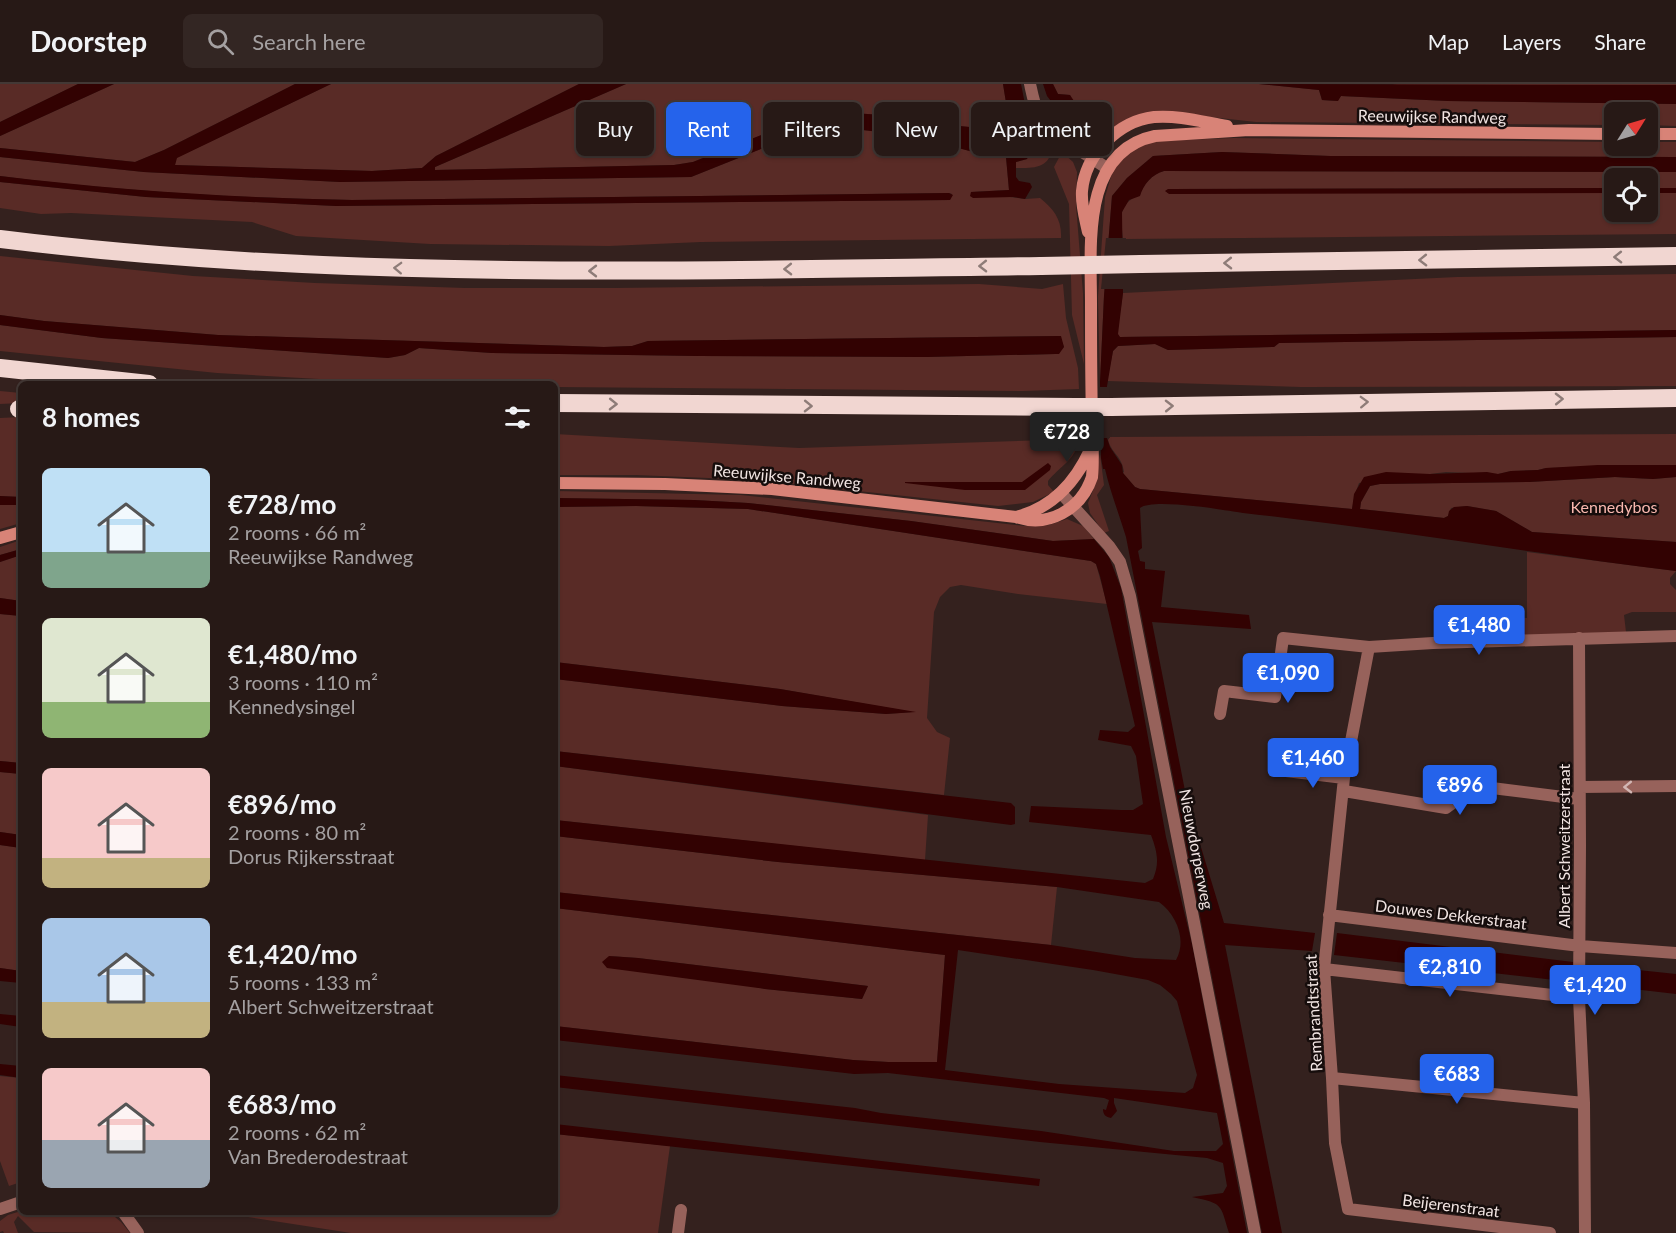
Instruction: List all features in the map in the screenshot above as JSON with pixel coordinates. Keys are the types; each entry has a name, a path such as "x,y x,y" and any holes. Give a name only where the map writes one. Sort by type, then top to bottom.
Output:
{"highway":[{"path":"0,238 180,256 401,268 622,271 1676,256"},
{"path":"0,368 121,381"},
{"path":"558,403 1111,407 1676,398"}],"main road":[{"name":"Reeuwijkse Randweg","path":"558,483 665,484 764,489 1016,517 1034,522 1062,513 1084,494 1092,477 1089,240 1082,194 1085,177 1093,158 1118,132 1148,118 1178,117 1249,130"},
{"name":"Reeuwijkse Randweg","path":"1089,240 1096,202 1108,169 1124,150 1137,141 1149,137 1249,130 1604,134"},
{"path":"1658,134 1676,134"},
{"name":"Reeuwijkse Randweg","path":"1016,517 1033,512 1061,493 1078,474 1092,447"},
{"path":"0,538 18,533"}],"street":[{"path":"1030,84 1038,112 1047,123 1108,169"},
{"name":"Nieuwdorperweg","path":"1061,493 1109,546 1120,562 1130,596 1254,1233"},
{"path":"1220,714 1224,691 1275,697 1283,638 1370,647 1676,636"},
{"name":"Albert Schweitzerstraat","path":"1579,638 1579,998 1584,1103 1585,1233"},
{"name":"Rembrandtstraat","path":"1348,1209 1335,1143 1324,969 1344,785 1370,647"},
{"path":"1286,771 1446,808 1476,786 1580,793 1676,786"},
{"name":"Douwes Dekkerstraat","path":"1329,915 1580,946 1676,953"},
{"path":"1324,969 1579,998"},
{"path":"1332,1078 1584,1103"},
{"path":"0,1209 18,1203"},
{"name":"Beijerenstraat","path":"1348,1209 1550,1233"},
{"path":"678,1233 681,1210"},
{"path":"125,1215 138,1233"}],"green space":[{"path":"0,84 78,84 0,122"},
{"path":"114,84 295,84 164,150 135,162 0,148 0,136"},
{"path":"331,84 579,84 436,156 422,168 372,171 175,165 176,158"},
{"path":"626,84 1003,84 1006,102 971,102 971,127 959,126 959,102 874,102 874,114 862,114 862,102 763,102 763,134 751,139 751,102 666,102 666,156 708,156 693,162 674,165 435,170 435,167 576,106 576,156 654,156 654,102 585,102"},
{"path":"1053,84 1259,84 1319,90 1322,100 1337,101 1341,96 1448,101 1604,103 1604,125 1256,122 1156,111 1121,123 1112,129 1112,102 1072,102 1070,95 1058,94"},
{"path":"1392,84 1676,84 1676,85 1397,85"},
{"path":"1658,104 1676,104 1676,126 1658,125"},
{"path":"862,130 874,131 874,156 959,156 959,148 971,151 971,156 1006,157 1009,190 971,192 1025,199 1040,198 1056,215 1061,238 701,242 609,246 430,244 296,236 252,222 71,213 41,214 0,208 0,182 146,197 336,206 950,200 952,194 352,200 132,190 0,176 0,157 144,172 340,182 691,177 744,156 751,156 751,153 763,148 763,156 862,156"},
{"path":"1234,138 1604,142 1604,156 1658,156 1658,142 1676,142 1676,157 1330,156 1222,152 1153,156 1127,178 1112,196 1100,382 1098,297 1105,197 1112,173 1121,160 1136,148 1154,141"},
{"path":"1028,156 1050,156 1040,166 1016,168 1016,162 1027,159"},
{"path":"1060,156 1066,156 1073,162 1077,172 1076,205 1083,293 1084,364 1072,315 1069,204 1054,167"},
{"path":"1160,172 1604,172 1604,188 1168,189 1167,193 1604,193 1604,222 1658,222 1658,193 1676,193 1676,234 1123,239 1121,218 1124,207 1140,195 1143,187"},
{"path":"1658,172 1676,172 1676,188 1658,188"},
{"path":"0,256 193,276 465,288 979,284 1042,289 1063,284 1066,318 1078,368 1079,389 1023,391 558,387 558,381 360,381 217,373 0,351 0,325 102,338 388,358 405,355 419,348 492,353 698,356 926,357 1055,354 1064,347 1060,336 648,341 632,346 604,347 218,335 44,321 0,315"},
{"path":"1676,274 1676,330 1120,337 1117,334 1123,293 1457,277"},
{"path":"1676,337 1676,386 1301,387 1107,381 1113,351 1118,346 1155,344 1168,350 1274,347 1279,343"},
{"path":"0,391 18,393 18,403 0,404"},
{"path":"18,417 18,497 0,496 0,418"},
{"path":"558,434 799,448 1079,439 1075,452 1048,481 1048,485 1054,492 1033,502 998,506 756,480 636,475 558,475"},
{"path":"1676,434 1676,465 1546,468 1498,474 1446,472 1359,483 1352,509 1140,489 1135,487 1123,473 1121,462 1108,440 1110,437"},
{"path":"1100,454 1104,485 1097,495 1109,531 1104,533 1090,513 1088,503 1094,488"},
{"name":"Kennedybos","path":"1615,477 1653,479 1676,477 1676,542 1532,532 1496,511 1467,506 1451,508 1448,516 1444,518 1360,509 1361,502 1370,486 1380,484 1529,482"},
{"path":"558,491 741,495 1025,526 1049,525 1067,519 1083,526 1094,539 1053,541 911,521 748,503 558,498"},
{"path":"0,505 18,505 18,524 0,529"},
{"path":"558,507 748,509 1091,561 1096,564 1107,604 961,585 950,587 940,597 934,612 927,718 937,732 950,738 944,795 558,751 558,679 782,706 886,714 912,712 780,689 558,662"},
{"path":"18,541 18,550 0,555 0,547"},
{"path":"1527,552 1676,571 1670,578 1670,584 1676,590 1676,612 1632,612 1624,615 1626,632 1443,638 1440,633 1442,621 1527,618"},
{"path":"18,556 18,601 0,598 0,562"},
{"path":"0,614 18,616 18,763 0,761"},
{"path":"558,766 928,815 925,860 558,820"},
{"path":"0,772 18,774 18,835 0,832"},
{"path":"558,836 778,862 1057,887 1051,945 558,892"},
{"path":"0,845 18,848 18,971 0,968"},
{"path":"558,908 945,955 937,1062 853,1060 558,1026","holes":["609,956 868,986 862,999 765,989"]},
{"path":"0,1076 18,1078 18,1183 9,1186 0,1161"},
{"path":"558,1134 670,1146 658,1233 351,1233 235,1215 558,1215"},
{"path":"18,1212 18,1215 113,1215 130,1233 34,1232 18,1216 14,1222 18,1233 0,1232 0,1221"}],"shaded area":[{"path":"78,84 114,84 0,136 0,122"},
{"path":"295,84 331,84 177,158 175,165 372,171 422,168 436,156 579,84 626,84 585,102 576,102 576,106 435,167 435,170 674,165 693,162 708,156 744,156 691,177 340,182 144,172 0,157 0,148 135,162 164,150"},
{"path":"1003,84 1021,84 1025,102 1006,102"},
{"path":"1043,84 1053,84 1058,94 1070,95 1074,102 1052,102"},
{"path":"1259,84 1676,85 1676,104 1448,101 1341,96 1338,101 1322,100 1319,90"},
{"path":"862,114 874,114 874,131 862,130"},
{"path":"959,126 971,127 971,151 959,148"},
{"path":"763,134 763,148 751,153 751,139"},
{"path":"1222,152 1330,156 1676,157 1676,172 1658,172 1658,168 1604,168 1604,172 1164,171 1149,180 1140,196 1129,200 1122,212 1123,293 1118,334 1120,337 1676,330 1676,337 1279,343 1274,347 1168,350 1155,344 1118,346 1113,351 1106,392 1106,435 1110,447 1122,465 1123,473 1135,487 1140,489 1352,509 1354,494 1364,477 1386,472 1430,474 1487,472 1498,474 1511,471 1598,465 1676,465 1676,477 1653,479 1615,477 1529,482 1380,484 1370,486 1361,502 1360,509 1444,518 1454,507 1467,506 1496,511 1532,532 1676,542 1676,571 1205,507 1159,504 1140,508 1142,548 1138,551 1140,561 1145,562 1145,569 1165,571 1161,607 1249,615 1251,629 1152,622 1187,801 1224,923 1315,933 1312,951 1225,945 1282,1233 1262,1233 1126,537 1101,458 1100,382 1112,196 1127,178 1153,156"},
{"path":"998,156 1028,156 1027,159 1016,162 1016,177 1019,181 1030,183 1032,187 1025,199 973,198 970,196 971,192 1009,190 1006,157"},
{"path":"0,176 176,192 352,200 949,193 953,195 950,200 336,206 146,197 0,182"},
{"path":"1604,188 1604,193 1169,194 1165,191 1168,189"},
{"path":"1658,188 1676,188 1676,193 1658,193"},
{"path":"0,315 44,321 218,335 604,347 632,346 648,341 1061,336 1064,347 1059,354 926,357 492,353 419,348 405,355 388,358 102,338 0,325"},
{"path":"1048,463 1051,466 1050,470 1025,490 965,490 905,483 1022,482"},
{"path":"0,496 18,497 18,505 0,505"},
{"path":"558,498 748,503 911,521 1053,541 1094,539 1109,557 1121,588 1166,837 1192,944 1247,1233 1229,1233 1219,1206 1210,1201 1192,1197 1223,1193 1227,1186 1223,1163 1207,1158 1040,1142 558,1087 558,1075 855,1108 1041,1131 1174,1151 1216,1151 1223,1144 1217,1113 1114,1098 1117,1111 1111,1118 1104,1113 1103,1109 1106,1110 1109,1100 1104,1098 888,1073 854,1074 558,1040 558,1026 853,1060 937,1062 945,955 558,908 558,892 1051,945 1135,958 1176,960 1181,945 1175,921 1159,902 1057,887 778,862 558,836 558,820 1145,883 1153,879 1155,873 1156,852 1151,835 1029,822 1031,806 1133,810 1143,804 1136,756 1131,746 1098,740 1100,730 1128,732 1135,726 1096,564 1091,561 748,509 558,507","holes":["958,950 1148,980 1160,985 1177,1001 1197,1075 1193,1088 1185,1093 1059,1084 945,1070"]},
{"path":"18,550 18,556 0,562 0,555"},
{"path":"0,598 18,601 18,616 0,614"},
{"path":"558,662 780,689 916,712 886,714 782,706 558,679"},
{"path":"558,751 1011,803 1015,807 1015,824 558,766"},
{"path":"0,761 18,763 18,774 0,772"},
{"path":"0,832 18,835 18,848 0,845"},
{"path":"1337,933 1573,962 1572,982 1334,955"},
{"path":"609,956 868,986 862,999 765,989 607,968 602,962"},
{"path":"1591,965 1676,974 1676,994 1590,984"},
{"path":"0,968 18,971 18,983 0,981"},
{"path":"0,1014 18,1016 18,1027 0,1024"},
{"path":"0,1064 18,1066 18,1078 0,1075"},
{"path":"558,1124 1040,1179 1039,1186 558,1134"}],"pier":[{"path":"1106,238 1126,238 1126,289 1101,289"},
{"path":"1097,387 1109,387 1110,438 1097,438"}]}
